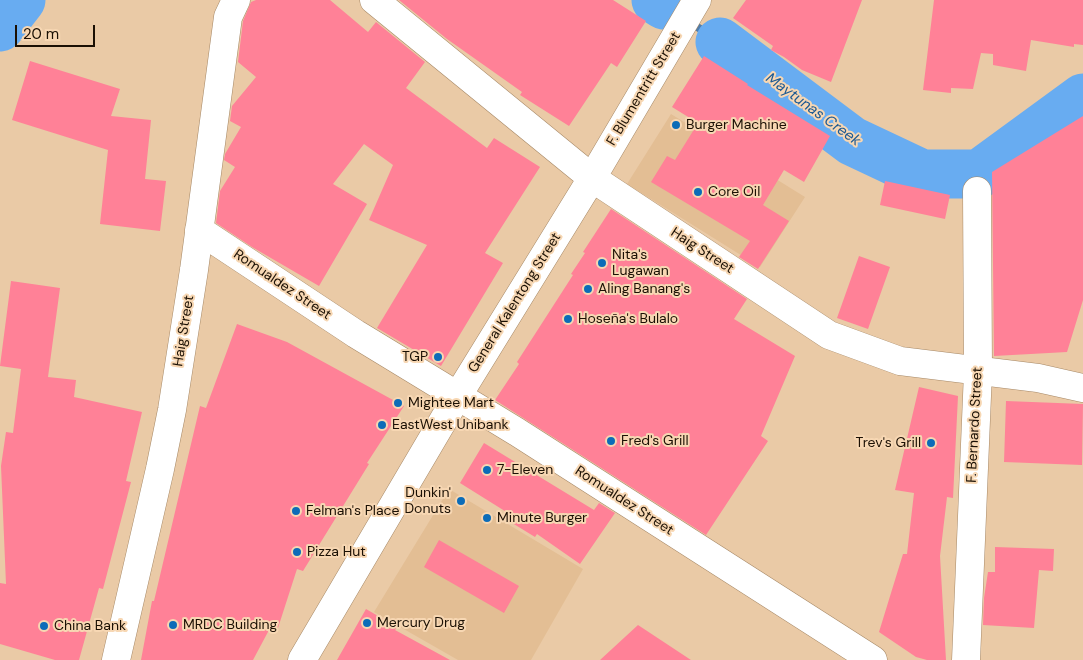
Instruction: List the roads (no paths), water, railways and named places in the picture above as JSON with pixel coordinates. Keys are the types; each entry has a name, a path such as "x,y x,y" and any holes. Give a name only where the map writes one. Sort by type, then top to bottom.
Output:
{"street":[{"name":"Haig Street","path":"116,660 172,410 228,17 236,0"},
{"name":"Haig Street","path":"374,0 592,178 829,335 900,362 1038,378 1083,388"},
{"name":"F. Blumentritt Street","path":"592,178 697,0"},
{"name":"General Kalentong Street","path":"302,660 457,397 592,178"},
{"name":"F. Bernardo Street","path":"966,660 978,372 977,191"},
{"name":"Romualdez Street","path":"199,230 356,334 516,432 873,660"}],"waterway":[{"name":"Maytunas Creek","path":"0,27 21,0"},
{"name":"Maytunas Creek","path":"656,0 664,5"},
{"name":"Maytunas Creek","path":"664,5 720,42"},
{"name":"Maytunas Creek","path":"720,42 852,141 922,174 979,174 1083,98"}],"place":[{"name":"Burger Machine","path":"676,125"},
{"name":"Core Oil","path":"698,192"},
{"name":"Nita's Lugawan","path":"602,263"},
{"name":"Aling Banang's","path":"588,289"},
{"name":"Hoseña's Bulalo","path":"568,319"},
{"name":"TGP","path":"438,357"},
{"name":"Mightee Mart","path":"398,403"},
{"name":"EastWest Unibank","path":"382,425"},
{"name":"Fred's Grill","path":"611,441"},
{"name":"Trev's Grill","path":"931,443"},
{"name":"7-Eleven","path":"487,470"},
{"name":"Dunkin' Donuts","path":"461,501"},
{"name":"Felman's Place","path":"296,511"},
{"name":"Minute Burger","path":"487,518"},
{"name":"Pizza Hut","path":"297,552"},
{"name":"Mercury Drug","path":"367,623"},
{"name":"MRDC Building","path":"173,625"},
{"name":"China Bank","path":"44,626"}]}
